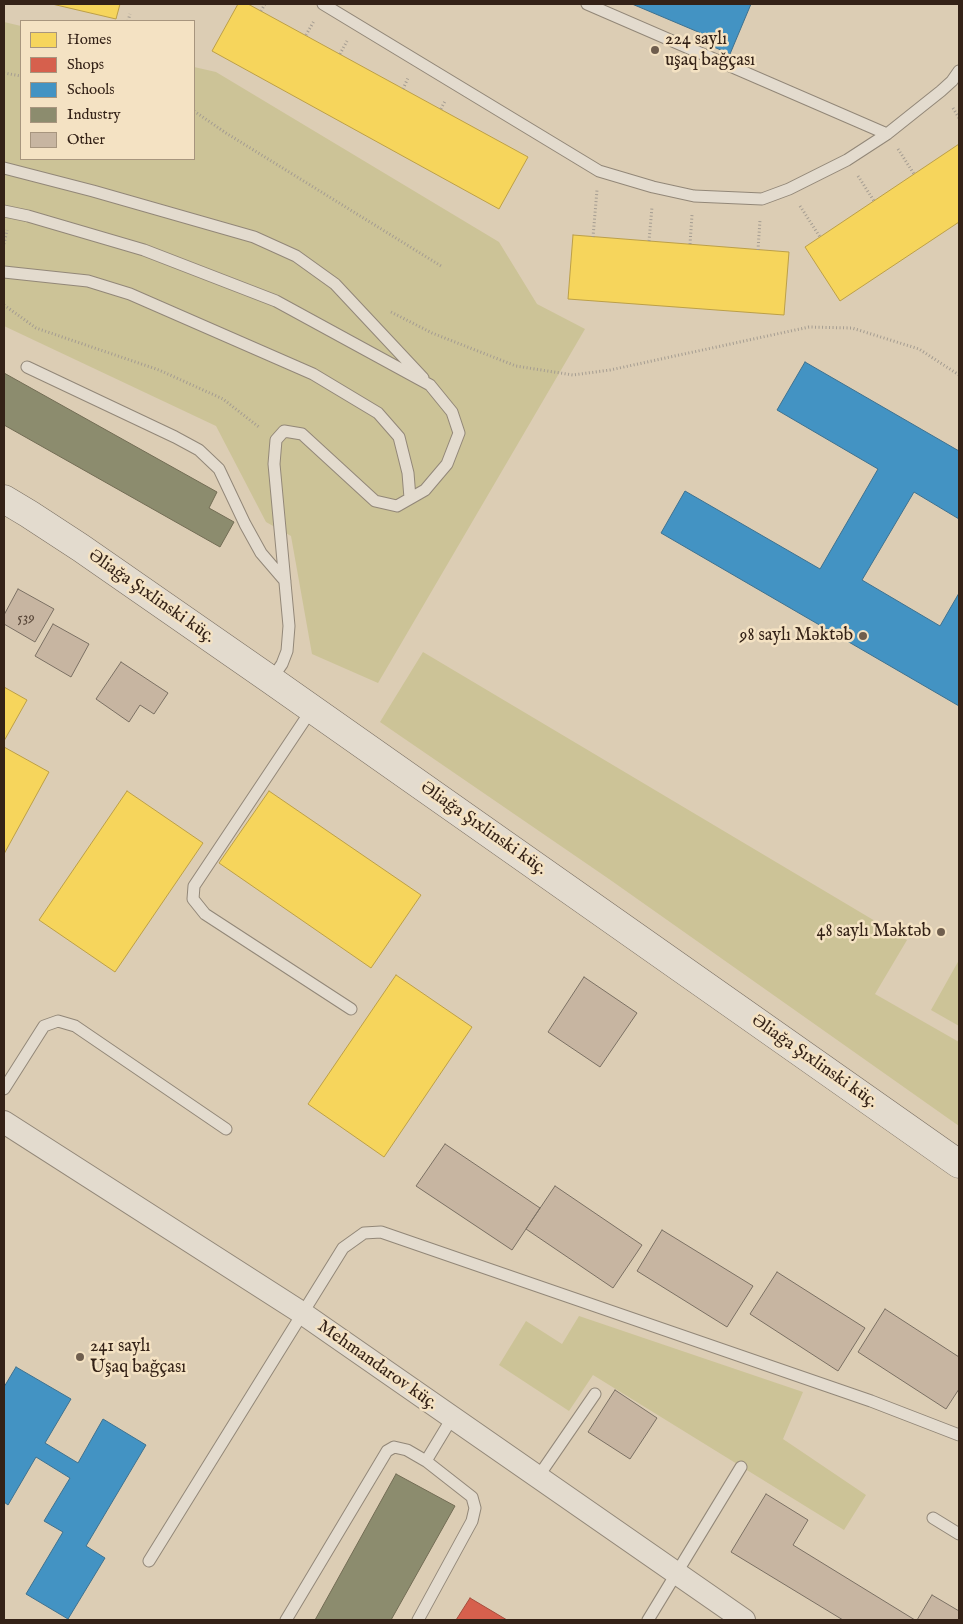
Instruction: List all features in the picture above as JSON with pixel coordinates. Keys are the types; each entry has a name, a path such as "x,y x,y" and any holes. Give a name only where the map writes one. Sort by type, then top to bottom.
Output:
{"main road":[{"name":"Əliağa Şıxlinski küç.","path":"4,499 74,544 271,680 959,1164"}],"street":[{"name":"Mehmandarov küç.","path":"4,1122 302,1313 744,1620"}],"lane":[{"path":"587,4 887,134"},
{"path":"331,6 599,171 694,196 762,199 789,189 847,160 887,134 941,91 959,71"},
{"path":"4,168 93,191 254,237 296,256 335,284 430,385 452,412 458,434 447,464 425,490 397,506 375,501 302,434 284,431 276,440 274,464 289,626 287,651 282,664 271,680"},
{"path":"4,211 28,216 144,250 276,301 430,385"},
{"path":"4,272 88,281 130,294 313,374 378,413 399,437 408,473 410,498"},
{"path":"28,367 199,450 219,469 261,553 285,581"},
{"path":"312,709 194,886 193,899 206,914 350,1009"},
{"path":"4,1088 44,1026 58,1021 75,1026 226,1129"},
{"path":"149,1561 343,1248 364,1233 381,1232 871,1401 959,1435"},
{"path":"538,1477 595,1394"},
{"path":"426,1461 452,1418"},
{"path":"286,1620 387,1451 394,1448 407,1450 426,1461 472,1497 475,1508 472,1521 418,1620"},
{"path":"648,1620 741,1467"},
{"path":"933,1518 959,1534"}],"path":[{"path":"261,11 265,4"},
{"path":"128,20 130,14"},
{"path":"4,73 20,76"},
{"path":"195,112 226,133 441,266"},
{"path":"887,134 914,174"},
{"path":"847,160 874,201"},
{"path":"594,237 599,171"},
{"path":"649,241 654,187"},
{"path":"789,189 820,237"},
{"path":"690,244 694,196"},
{"path":"758,250 762,199"},
{"path":"4,305 36,328 159,370 223,398 276,440"},
{"path":"388,311 432,333 516,366 573,375 610,370 809,327 852,328 919,350 959,375"}],"shaded area":[{"path":"4,22 20,26 20,160 195,160 195,67 216,72 499,242 537,304 585,329 378,683 312,654 291,536 266,522 216,426 4,326"},
{"path":"423,652 907,940 875,994 959,1042 959,1126 609,879 380,722"},
{"path":"959,960 959,1026 931,1010"},
{"path":"579,1316 803,1392 783,1439 866,1495 844,1530 593,1375 569,1411 499,1365 526,1321 562,1344"}],"building: Homes":[{"path":"52,4 120,4 116,19"},
{"path":"238,4 248,4 528,157 499,209 212,51"},
{"path":"959,144 959,222 840,301 805,247"},
{"path":"573,235 789,252 784,315 568,299"},
{"path":"4,687 27,700 4,741"},
{"path":"4,747 49,772 4,854"},
{"path":"127,791 203,843 115,972 39,920"},
{"path":"269,791 421,895 371,968 219,863"},
{"path":"396,975 472,1027 384,1157 308,1104"}],"building: Shops":[{"path":"470,1598 507,1620 456,1620"}],"building: Schools":[{"path":"632,4 751,4 730,54 700,41 703,34"},
{"path":"805,362 959,451 959,519 914,492 862,580 940,626 959,593 959,706 661,533 685,491 820,569 878,469 777,410"},
{"path":"16,1367 71,1399 45,1443 78,1463 103,1419 146,1445 86,1546 105,1558 68,1619 26,1594 63,1532 44,1521 70,1478 36,1457 8,1505 4,1502 4,1387"}],"building: Industry":[{"path":"4,373 217,492 209,508 234,522 220,547 4,425"},
{"path":"396,1474 455,1506 391,1620 315,1620"}],"building: Other":[{"path":"18,589 54,609 35,642 4,624 4,615"},
{"path":"53,624 89,644 71,677 35,656"},
{"path":"121,662 168,693 154,714 140,705 129,722 96,699"},
{"path":"584,977 637,1013 600,1067 548,1032"},
{"path":"445,1144 540,1208 512,1250 416,1186"},
{"path":"555,1186 642,1245 613,1288 526,1229"},
{"path":"662,1230 753,1286 727,1327 637,1271"},
{"path":"777,1272 865,1328 838,1371 750,1314"},
{"path":"885,1309 959,1357 959,1389 946,1409 858,1352"},
{"path":"615,1390 657,1418 630,1459 588,1432"},
{"path":"766,1494 808,1520 793,1545 915,1620 843,1620 731,1552"},
{"path":"932,1595 959,1611 959,1620 917,1620"}],"place":[{"name":"224 saylı uşaq bağçası","path":"655,50"},
{"name":"98 saylı Məktəb","path":"863,636"},
{"name":"48 saylı Məktəb","path":"941,932"},
{"name":"241 saylı Uşaq bağçası","path":"80,1357"}]}
